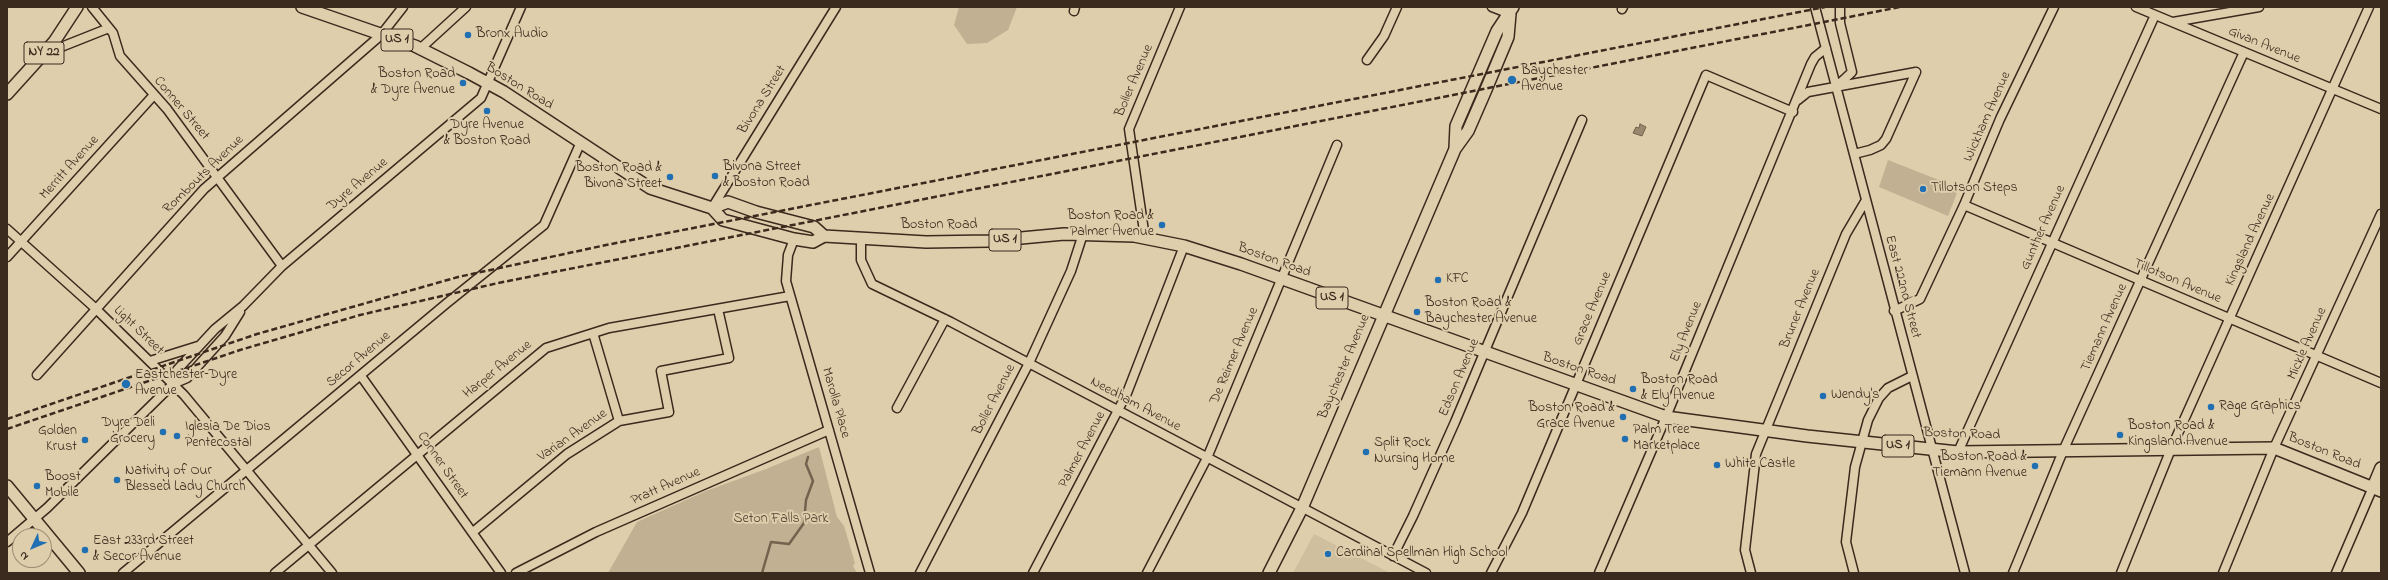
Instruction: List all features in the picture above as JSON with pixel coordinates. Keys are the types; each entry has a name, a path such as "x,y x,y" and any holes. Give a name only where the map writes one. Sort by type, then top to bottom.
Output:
{"main road":[{"name":"NY 22","path":"7,94 54,42 77,7"},
{"name":"Boston Road","path":"302,7 420,49 504,92 580,144 650,188 712,208 723,220 794,239 813,242 824,236 942,242 1083,234 1145,238 1184,246 1383,315 1666,417 1766,431 1958,452 2274,448 2377,489"},
{"name":"Baychester Avenue","path":"1269,573 1302,508 1455,149 1468,131 1485,92 1508,37 1511,11"},
{"name":"Boston Road","path":"712,208 728,202 756,212 814,227 824,236"},
{"path":"2377,489 2381,468"},
{"path":"7,486 79,573"}],"street":[{"name":"Conner Street","path":"92,7 114,33 120,56 153,96 167,109 282,266"},
{"name":"Rombouts Avenue","path":"37,375 95,308 217,176 381,35 400,14 403,7"},
{"path":"420,49 466,7"},
{"name":"Dyre Avenue","path":"173,384 177,370 215,329 243,306 282,266 481,98 521,7"},
{"name":"Bivona Street","path":"712,208 836,7"},
{"name":"Boller Avenue","path":"1145,238 1129,129 1180,7"},
{"path":"1367,60 1384,36 1397,7"},
{"path":"1492,7 1511,11"},
{"name":"East 222nd Street","path":"1815,7 1894,311 1966,573"},
{"path":"1836,87 1852,72 1840,23 1840,7"},
{"name":"Wickham Avenue","path":"1894,311 1920,299 1964,205 2000,119 2054,7"},
{"name":"Givan Avenue","path":"2136,7 2334,88 2381,109"},
{"path":"2173,22 2259,7"},
{"name":"Kingsland Avenue","path":"2121,573 2171,450 2369,7"},
{"name":"Gunther Avenue","path":"1958,452 2155,15"},
{"path":"43,54 109,28"},
{"name":"Ely Avenue","path":"1599,573 1666,417 1815,57 1826,48"},
{"name":"Tiemann Avenue","path":"2013,573 2064,451 2244,52"},
{"path":"1797,101 1808,92 1916,72 1886,139 1876,148 1854,154"},
{"name":"Grace Avenue","path":"1491,573 1522,513 1706,75 1793,112"},
{"name":"Merritt Avenue","path":"7,257 153,96"},
{"name":"Edson Avenue","path":"1393,556 1419,503 1485,352 1582,120"},
{"name":"Secor Avenue","path":"123,573 544,225 580,144"},
{"name":"De Reimer Avenue","path":"1147,573 1207,458 1337,145"},
{"name":"Bruner Avenue","path":"1751,573 1745,550 1756,454 1846,234 1866,200"},
{"name":"Tillotson Avenue","path":"1964,205 2381,382"},
{"name":"Mickle Avenue","path":"2223,573 2274,448 2318,355 2381,214"},
{"name":"Light Street","path":"7,229 95,308 173,384 247,470 332,573"},
{"name":"Boller Avenue","path":"920,573 1028,363 1071,271 1083,234"},
{"name":"Marolla Place","path":"794,239 786,266 786,281 870,573"},
{"name":"Needham Avenue","path":"861,239 861,260 872,284 880,286 945,319 1118,412 1426,573"},
{"name":"Palmer Avenue","path":"1033,573 1127,393 1184,246"},
{"name":"Harper Avenue","path":"275,573 417,453 539,353 555,344 593,333 790,296"},
{"name":"Dyre Avenue","path":"7,542 35,519 173,384 188,378 225,336 243,306"},
{"path":"619,422 669,412 661,370 729,358 718,309"},
{"path":"897,408 945,319"},
{"name":"Varian Avenue","path":"473,532 568,454 619,422 593,333"},
{"path":"150,361 201,345"},
{"name":"Conner Street","path":"361,376 501,573"},
{"path":"1854,573 1846,542 1855,467 1868,420 1879,398 1888,388 1912,376"},
{"name":"Pratt Avenue","path":"516,573 596,532 829,430"},
{"path":"2336,573 2377,489"}],"shaded area":[{"path":"1640,124 1646,127 1642,136 1633,133 1636,127 1639,128"},
{"name":"Cardinal Spellman High School","path":"1314,534 1390,573 1293,573"}],"green space":[{"path":"959,7 1017,7 1008,30 987,43 967,44 954,25"},
{"path":"1888,160 1959,188 1948,216 1879,187"},
{"name":"Seton Falls Park","path":"819,447 837,517 844,526 855,563 853,566 857,573 608,573 637,522 706,491 766,469"}],"waterway":[{"path":"762,573 771,542 789,544 804,523 806,500 813,481 806,464 808,457"}],"railway":[{"path":"7,419 257,334 458,277 606,245 1825,7"},
{"path":"7,429 240,350 360,315 498,283 1900,7"}],"place":[{"name":"Bronx Audio","path":"468,35"},
{"name":"Baychester Avenue","path":"1512,80"},
{"name":"Boston Road & Dyre Avenue","path":"463,83"},
{"name":"Dyre Avenue & Boston Road","path":"487,111"},
{"name":"Bivona Street & Boston Road","path":"715,176"},
{"name":"Boston Road & Bivona Street","path":"670,177"},
{"name":"Tillotson Steps","path":"1923,189"},
{"name":"Boston Road & Palmer Avenue","path":"1162,225"},
{"name":"KFC","path":"1438,280"},
{"name":"Boston Road & Baychester Avenue","path":"1417,312"},
{"name":"Eastchester–Dyre Avenue","path":"126,384"},
{"name":"Boston Road & Ely Avenue","path":"1633,389"},
{"name":"Wendy's","path":"1823,396"},
{"name":"Rage Graphics","path":"2211,407"},
{"name":"Boston Road & Grace Avenue","path":"1623,417"},
{"name":"Dyre Deli Grocery","path":"163,432"},
{"name":"Boston Road & Kingsland Avenue","path":"2120,435"},
{"name":"Iglesia De Dios Pentecostal","path":"177,436"},
{"name":"Palm Tree Marketplace","path":"1625,439"},
{"name":"Golden Krust","path":"85,440"},
{"name":"Split Rock Nursing Home","path":"1366,452"},
{"name":"White Castle","path":"1717,465"},
{"name":"Boston Road & Tiemann Avenue","path":"2035,466"},
{"name":"Nativity of Our Blessed Lady Church","path":"117,480"},
{"name":"Boost Mobile","path":"37,486"},
{"name":"East 233rd Street & Secor Avenue","path":"85,550"},
{"name":"Cardinal Spellman High School","path":"1328,554"}]}
